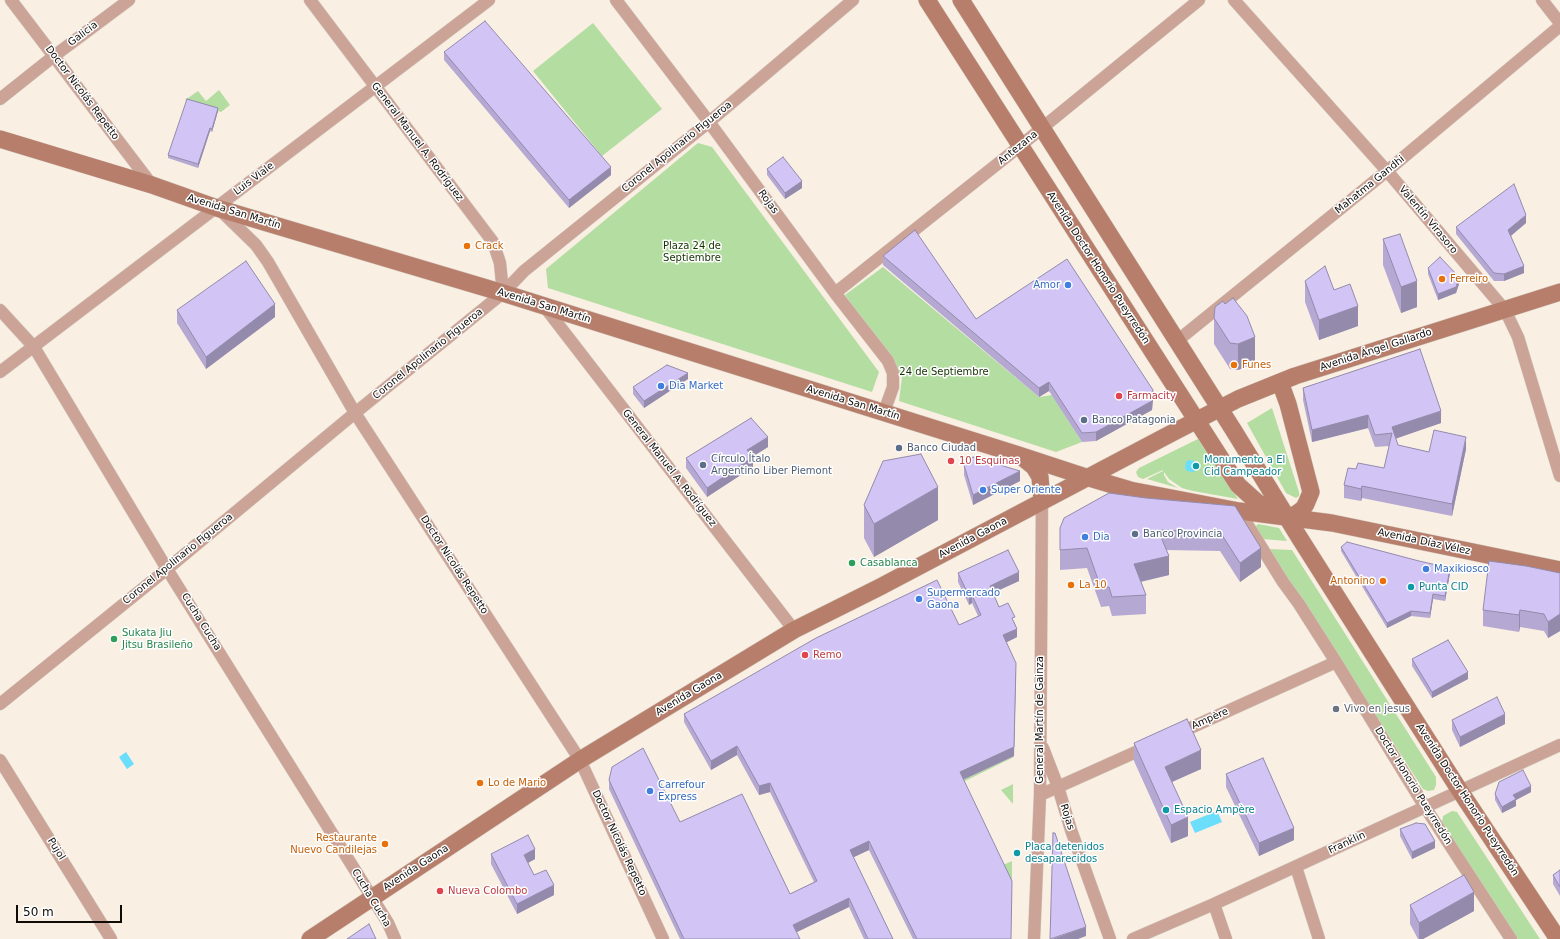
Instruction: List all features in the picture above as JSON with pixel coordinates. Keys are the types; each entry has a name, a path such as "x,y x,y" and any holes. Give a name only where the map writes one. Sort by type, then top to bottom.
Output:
{"main road":[{"name":"Avenida Doctor Honorio Pueyrredón","path":"927,0 1238,485 1257,502 1270,511 1287,518"},
{"name":"Avenida Doctor Honorio Pueyrredón","path":"960,0 1220,408 1287,518 1460,791 1558,939"},
{"name":"Avenida San Martín","path":"0,139 152,185 217,208 503,293 1086,477"},
{"name":"Avenida Ángel Gallardo","path":"1196,420 1259,390 1280,382 1560,292"},
{"path":"1086,477 1130,490 1240,511 1287,518 1296,514 1303,509 1311,492 1288,404 1280,382"},
{"name":"Avenida Gaona","path":"310,939 580,760 794,630 880,587 1196,420"},
{"path":"1019,455 1038,472 1041,482 1042,501"},
{"name":"Avenida Díaz Vélez","path":"1287,518 1332,523 1560,570"}],"street":[{"name":"Doctor Nicolás Repetto","path":"11,0 152,185"},
{"name":"Galicia","path":"0,99 54,56 130,0"},
{"name":"General Manuel A. Rodríguez","path":"310,0 493,242 500,264 503,293"},
{"name":"Luis Viale","path":"0,372 489,0"},
{"name":"Rojas","path":"616,0 709,122 835,293 888,361 893,373 893,387 884,412"},
{"name":"Coronel Apolinario Figueroa","path":"0,704 503,293 524,271 709,122 853,0"},
{"name":"Antezana","path":"835,293 1042,129 1199,0"},
{"name":"Valentín Virasoro","path":"1234,0 1387,171 1505,310 1518,337 1560,476"},
{"path":"1542,0 1560,24"},
{"name":"Mahatma Gandhi","path":"1177,340 1387,171 1560,24"},
{"name":"Doctor Nicolás Repetto","path":"217,208 256,245 268,262 355,413 580,760 663,939"},
{"name":"General Manuel A. Rodríguez","path":"544,306 794,630"},
{"name":"Cucha Cucha","path":"0,310 34,347 167,568 388,923 395,939"},
{"name":"General Martín de Gainza","path":"1034,939 1040,795 1042,501"},
{"name":"Doctor Honorio Pueyrredón","path":"1240,511 1283,582 1336,662 1425,807 1511,939"},
{"name":"Ampère","path":"1040,795 1336,662"},
{"name":"Rojas","path":"1040,740 1058,787 1070,830 1110,939"},
{"name":"Franklin","path":"1133,939 1296,867 1560,745"},
{"name":"Pujol","path":"0,760 111,939"},
{"path":"1296,867 1319,939"},
{"path":"1214,904 1226,939"}],"green space":[{"path":"593,23 662,109 602,156 533,71"},
{"path":"219,90 230,105 221,112 185,100 198,91 206,101"},
{"name":"Plaza 24 de Septiembre","path":"698,143 712,147 879,372 872,392 548,288 546,269"},
{"name":"24 de Septiembre","path":"883,267 1039,397 1052,395 1082,442 1056,452 899,401 902,377 845,295"},
{"path":"1272,408 1299,492 1299,496 1296,498 1286,493 1247,423"},
{"path":"1198,439 1238,499 1182,488 1169,479 1164,472 1168,482 1178,488 1147,479 1163,470 1143,479 1138,477 1136,472 1139,468"},
{"path":"1258,524 1279,528 1287,541 1262,539 1256,530 1256,526"},
{"path":"1269,549 1292,550 1436,777 1436,785 1434,790 1428,791 1423,789"},
{"path":"1014,756 961,783 960,781"},
{"path":"1013,784 1013,804 1001,790"},
{"path":"1452,811 1457,812 1540,939 1517,939 1442,822 1443,816"},
{"path":"1012,861 1012,890 1001,866"}],"water":[{"path":"1189,460 1195,461 1197,464 1194,472 1187,471 1185,468 1186,462"},
{"path":"126,752 134,764 127,769 119,757"},
{"path":"1217,811 1222,822 1195,833 1190,822"}],"building":[{"path":"485,21 611,167 569,200 444,52"},
{"path":"187,99 218,108 212,129 210,128 198,164 168,155"},
{"path":"783,157 802,181 785,193 767,169"},
{"path":"1514,184 1526,215 1508,230 1524,266 1504,274 1494,273 1456,227"},
{"path":"915,230 976,319 1067,259 1153,390 1152,401 1096,432 1082,433 1049,382 1039,388 883,256"},
{"path":"1400,234 1417,281 1401,287 1383,239"},
{"name":"Ferreiro","path":"1440,257 1459,277 1456,287 1438,294 1428,268"},
{"path":"246,261 275,304 206,357 177,310"},
{"path":"1325,266 1334,290 1350,284 1358,306 1319,320 1305,281"},
{"path":"1233,298 1247,316 1255,337 1238,344 1230,343 1214,318 1215,307 1223,301 1225,304"},
{"path":"1420,349 1441,411 1392,427 1398,445 1429,452 1434,430 1466,437 1452,504 1362,486 1361,489 1344,485 1348,468 1356,469 1358,463 1384,468 1392,433 1375,435 1368,415 1312,430 1303,388"},
{"path":"667,365 688,373 644,401 633,387"},
{"path":"751,418 768,437 747,450 753,457 707,488 686,458"},
{"path":"921,454 938,487 874,524 864,505 883,461"},
{"path":"973,457 1020,471 973,495 964,465"},
{"path":"1109,493 1235,506 1261,548 1240,563 1220,532 1158,530 1169,556 1134,564 1146,595 1112,597 1109,587 1101,588 1087,548 1060,550 1060,528 1064,518"},
{"path":"1347,542 1450,568 1445,596 1433,594 1430,613 1411,611 1387,623 1341,547"},
{"path":"1008,550 1019,572 990,586 999,607 1008,603 1015,617 1012,618 1017,629 1003,635 1016,663 1014,747 960,772 1012,881 1011,939 917,939 869,841 850,850 893,939 868,939 849,898 793,925 800,939 684,939 609,780 612,767 643,748 680,822 742,794 790,894 817,881 770,783 759,786 737,746 711,761 684,714 816,638 937,580 959,625 981,615 972,595 969,596 958,573"},
{"path":"1489,561 1526,566 1560,573 1560,614 1548,622 1544,614 1520,610 1519,615 1483,610"},
{"path":"1448,640 1468,672 1432,692 1412,659"},
{"path":"1497,697 1505,714 1460,737 1452,720"},
{"path":"1187,719 1201,750 1165,767 1188,817 1171,825 1134,743"},
{"path":"1263,758 1294,828 1259,843 1226,774"},
{"path":"1523,770 1531,786 1513,795 1516,799 1502,807 1495,794 1499,782"},
{"path":"1416,823 1425,824 1435,841 1412,852 1400,829"},
{"path":"1053,833 1055,833 1086,927 1050,939"},
{"path":"528,835 535,849 524,855 534,875 546,870 554,885 517,904 491,854"},
{"path":"1560,870 1560,887 1553,875"},
{"path":"1464,875 1474,892 1419,923 1410,905"},
{"path":"369,924 376,939 347,939"}],"place":[{"name":"Crack","path":"467,246"},
{"name":"Ferreiro","path":"1442,279"},
{"name":"Amor","path":"1068,285"},
{"name":"Funes","path":"1234,365"},
{"name":"Dia Market","path":"661,386"},
{"name":"Farmacity","path":"1119,396"},
{"name":"Banco Patagonia","path":"1084,420"},
{"name":"Banco Ciudad","path":"899,448"},
{"name":"10 Esquinas","path":"951,461"},
{"name":"Círculo Ítalo Argentino Liber Piemont","path":"703,465"},
{"name":"Monumento a El Cid Campeador","path":"1196,466"},
{"name":"Super Oriente","path":"983,490"},
{"name":"Banco Provincia","path":"1135,534"},
{"name":"Dia","path":"1085,537"},
{"name":"Casablanca","path":"852,563"},
{"name":"Maxikiosco","path":"1426,569"},
{"name":"Antonino","path":"1383,581"},
{"name":"La 10","path":"1071,585"},
{"name":"Punta CID","path":"1411,587"},
{"name":"Supermercado Gaona","path":"919,599"},
{"name":"Sukata Jiu Jitsu Brasileño","path":"114,639"},
{"name":"Remo","path":"805,655"},
{"name":"Vivo en jesus","path":"1336,709"},
{"name":"Lo de Mario","path":"480,783"},
{"name":"Carrefour Express","path":"650,791"},
{"name":"Espacio Ampère","path":"1166,810"},
{"name":"Restaurante Nuevo Candilejas","path":"385,844"},
{"name":"Placa detenidos desaparecidos","path":"1017,853"},
{"name":"Nueva Colombo","path":"440,891"}]}
